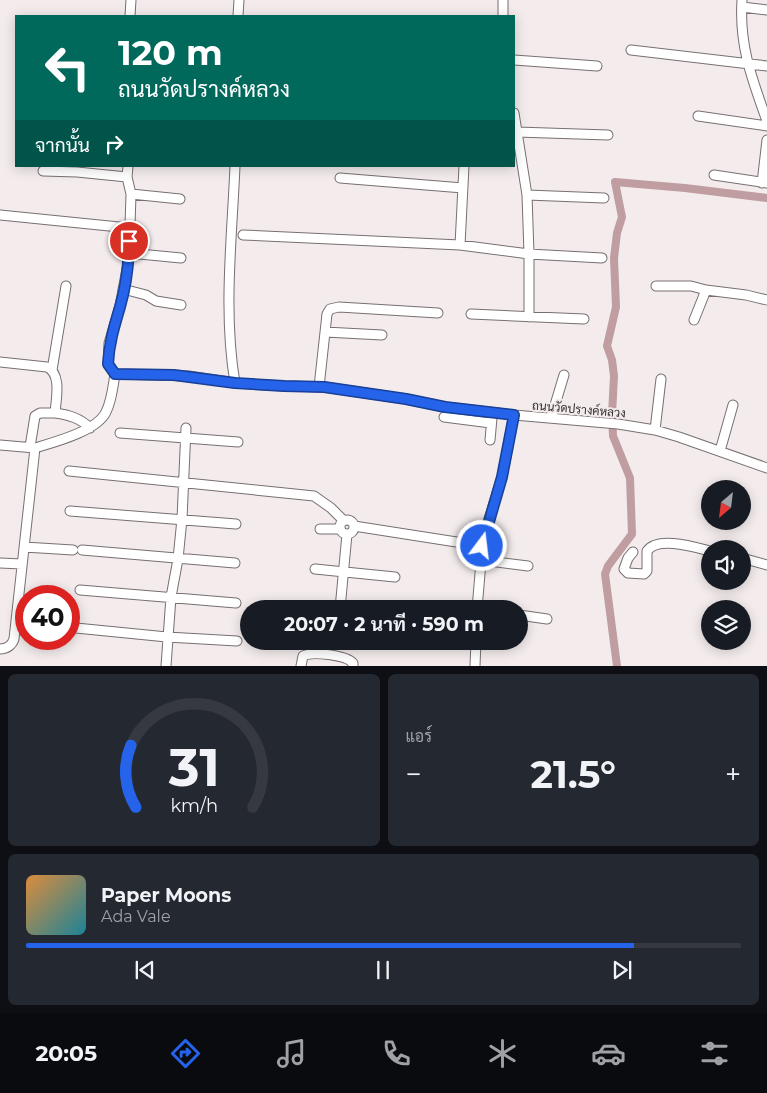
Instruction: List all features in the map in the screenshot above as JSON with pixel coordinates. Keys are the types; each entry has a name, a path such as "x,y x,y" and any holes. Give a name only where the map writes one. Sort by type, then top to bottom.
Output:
{"street":[{"path":"130,0 130,15"},
{"path":"238,15 239,0"},
{"path":"503,0 503,15"},
{"path":"767,10 742,4 742,26 747,63 767,121"},
{"path":"631,50 767,66"},
{"path":"515,60 597,66"},
{"path":"698,116 767,126"},
{"path":"515,119 527,195 529,316"},
{"path":"517,132 608,135"},
{"path":"714,175 764,183 767,140"},
{"path":"0,445 33,447 90,428 106,413 112,396 115,374 108,364 109,344 120,306 129,253 131,194 128,167"},
{"path":"235,167 231,230 229,324 230,358 235,383"},
{"path":"460,245 464,167"},
{"path":"43,171 60,169 128,177"},
{"path":"340,178 463,188"},
{"path":"131,194 180,199"},
{"path":"527,195 604,198"},
{"path":"0,215 129,228"},
{"path":"243,235 460,245 529,254 602,258"},
{"path":"129,253 181,258"},
{"path":"52,370 66,286"},
{"path":"656,286 682,286 746,295 767,300"},
{"path":"123,290 146,294 156,301 181,305"},
{"path":"694,320 706,290"},
{"path":"319,387 325,332 330,309 438,313"},
{"path":"471,314 584,319"},
{"path":"325,332 382,336"},
{"path":"0,362 47,367 52,370 56,377 55,413"},
{"name":"ถนนวัดปรางค์หลวง","path":"115,374 189,376 235,383 319,387 406,399 445,407 602,422 656,430 767,468"},
{"path":"551,418 564,376"},
{"path":"656,430 661,379"},
{"path":"720,451 733,405"},
{"path":"490,440 493,412"},
{"path":"0,648 4,649 12,644 14,639 36,415 55,413 78,418 90,428"},
{"path":"479,600 482,546 502,477 514,415"},
{"path":"444,417 491,423"},
{"path":"120,433 186,433 238,442"},
{"path":"166,666 171,597 178,559 182,519 186,433"},
{"path":"69,470 184,484 314,496 331,508 344,528 341,600"},
{"path":"70,511 236,524"},
{"path":"320,528 344,528 350,521 354,526 482,546"},
{"path":"633,552 628,558 624,569 628,573 644,574 646,571 647,551 654,544 672,543 701,549"},
{"path":"24,547 235,563"},
{"path":"481,560 528,566"},
{"path":"751,561 767,565"},
{"path":"0,563 22,564"},
{"path":"315,569 395,578"},
{"path":"80,590 236,603"},
{"path":"528,616 547,619"},
{"path":"80,628 167,637 237,641"},
{"path":"475,666 476,650"},
{"path":"301,666 303,656 312,654 347,658 353,663 353,666"}],"waterway":[{"path":"617,666 605,574 608,566 632,534 630,478 613,436 614,376 612,360 607,346 616,307 614,258 617,233 622,217 615,182 767,198"}],"route":[{"path":"129,241 129,258 120,306 109,344 108,364 115,374 174,375 235,383 324,387 406,399 445,407 514,415 502,477 482,546"}]}
